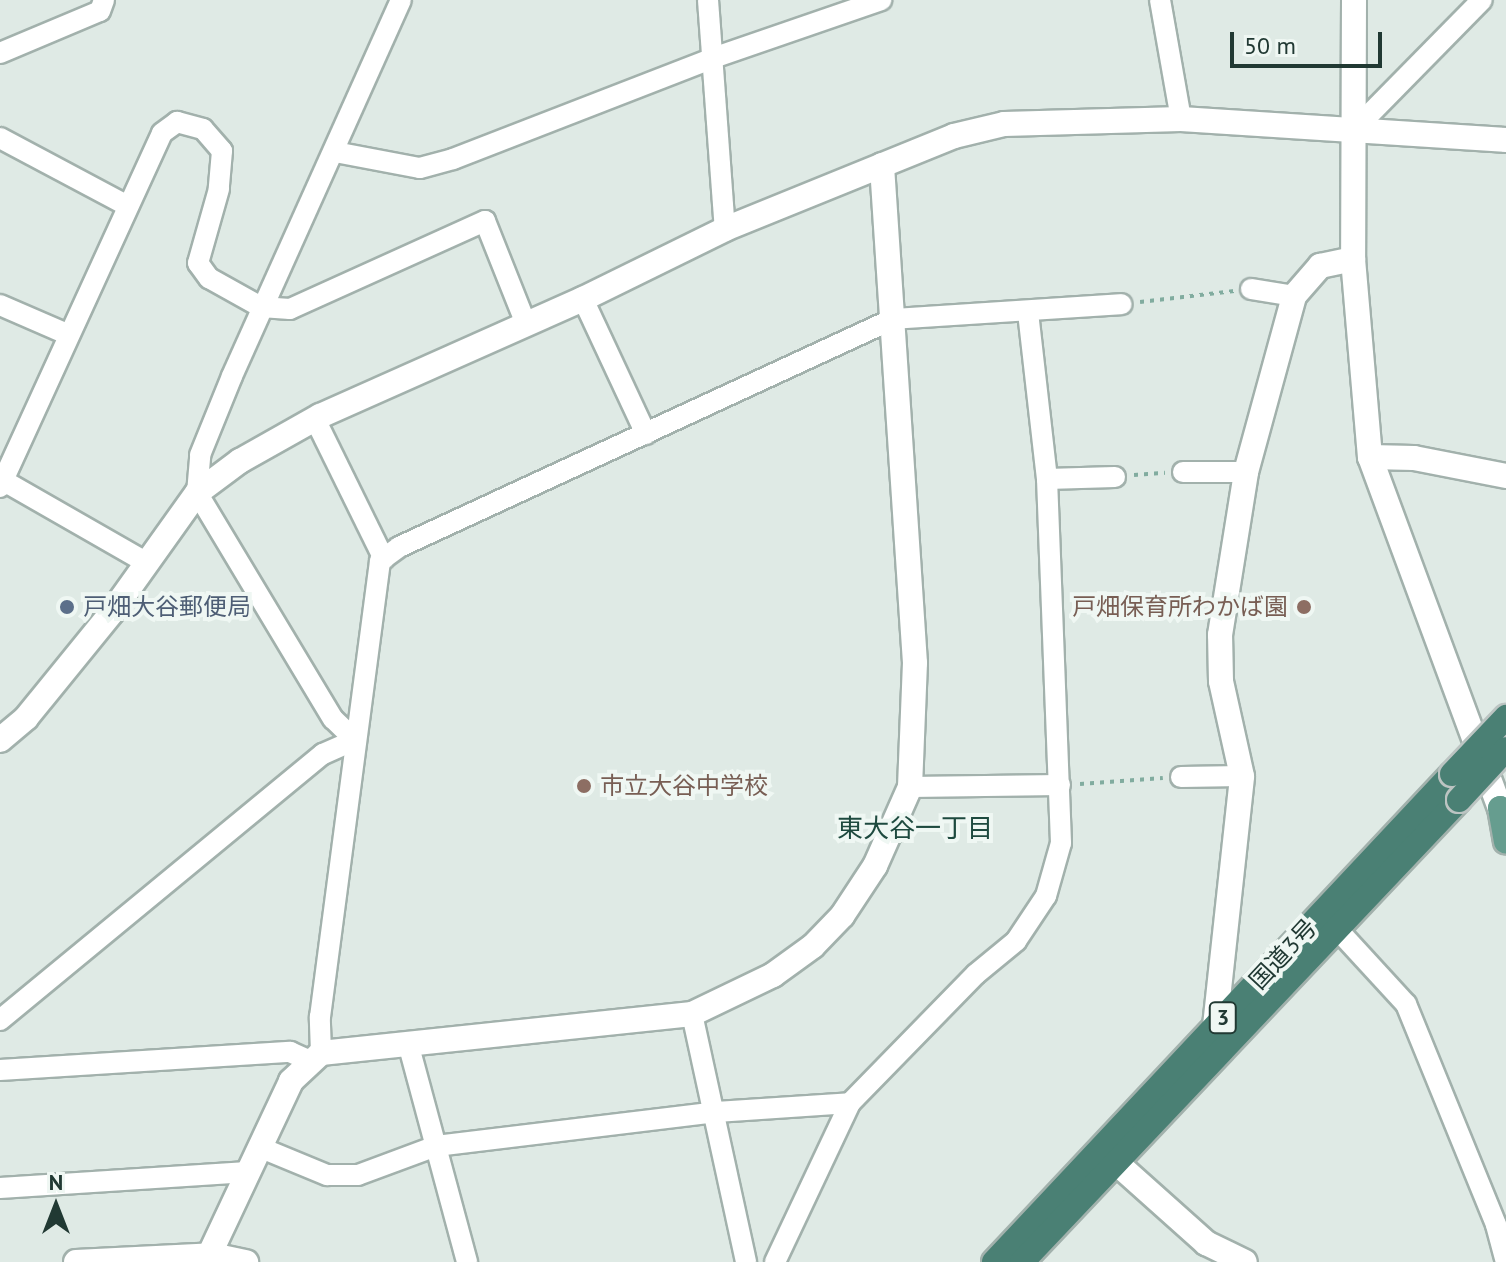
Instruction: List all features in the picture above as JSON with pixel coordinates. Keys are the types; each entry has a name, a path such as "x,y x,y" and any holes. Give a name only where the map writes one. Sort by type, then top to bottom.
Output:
{"highway":[{"name":"国道3号","path":"1022,1262 1215,1026 1506,717"},
{"name":"国道3号","path":"994,1262 1108,1156 1337,929 1506,749"}],"main road":[{"path":"1503,810 1506,841"}],"street":[{"path":"0,53 100,11 104,0"},
{"path":"355,740 333,719 197,493 200,455 261,307 335,152 401,0"},
{"path":"708,0 725,229"},
{"path":"335,152 420,168 713,58 881,0"},
{"path":"1160,0 1181,119"},
{"path":"1354,0 1357,127 1353,259 1370,457 1503,810"},
{"path":"1357,127 1482,0"},
{"path":"0,740 26,718 147,563 197,493 315,419 583,299 725,229 954,136 1004,124 1181,119 1357,127 1506,140"},
{"path":"147,563 2,484 67,334 162,133 177,122 203,129 222,151 219,189 198,263 209,278 261,307 290,309 485,221 526,324"},
{"path":"0,138 128,206"},
{"path":"0,1070 290,1052 316,1057 408,1043 692,1014 773,975 832,926 875,866 910,787 915,663 882,165"},
{"path":"1215,1026 1242,776 1221,681 1220,635 1246,472 1294,296 1320,266 1353,259"},
{"path":"1251,289 1294,296"},
{"path":"583,299 646,434"},
{"path":"209,1258 291,1081 316,1057 374,587 384,559 399,547 893,319 1122,304"},
{"path":"0,305 67,334"},
{"path":"775,1262 850,1103 976,974 1016,941 1039,907 1061,843 1047,479 1028,312"},
{"path":"315,419 384,559"},
{"path":"1370,457 1414,458 1506,476"},
{"path":"1183,472 1246,472"},
{"path":"1047,479 1115,477"},
{"path":"0,1020 323,754 355,740"},
{"path":"1181,777 1242,776"},
{"path":"910,787 1060,785"},
{"path":"1337,929 1406,1004 1496,1225 1506,1262"},
{"path":"692,1014 716,1112 746,1262"},
{"path":"408,1043 467,1262"},
{"path":"259,1147 327,1175 358,1175 436,1146 716,1112 850,1103"},
{"path":"1108,1156 1206,1243 1245,1262"},
{"path":"0,1188 247,1172"},
{"path":"76,1262 209,1258 246,1262"}],"path":[{"path":"1122,304 1251,289"},
{"path":"1115,477 1183,472"},
{"path":"1060,785 1181,777"}],"place":[{"name":"戸畑大谷郵便局","path":"67,607"},
{"name":"戸畑保育所わかば園","path":"1304,607"},
{"name":"市立大谷中学校","path":"584,786"}],"district":[{"name":"東大谷一丁目","path":"915,828"}]}
